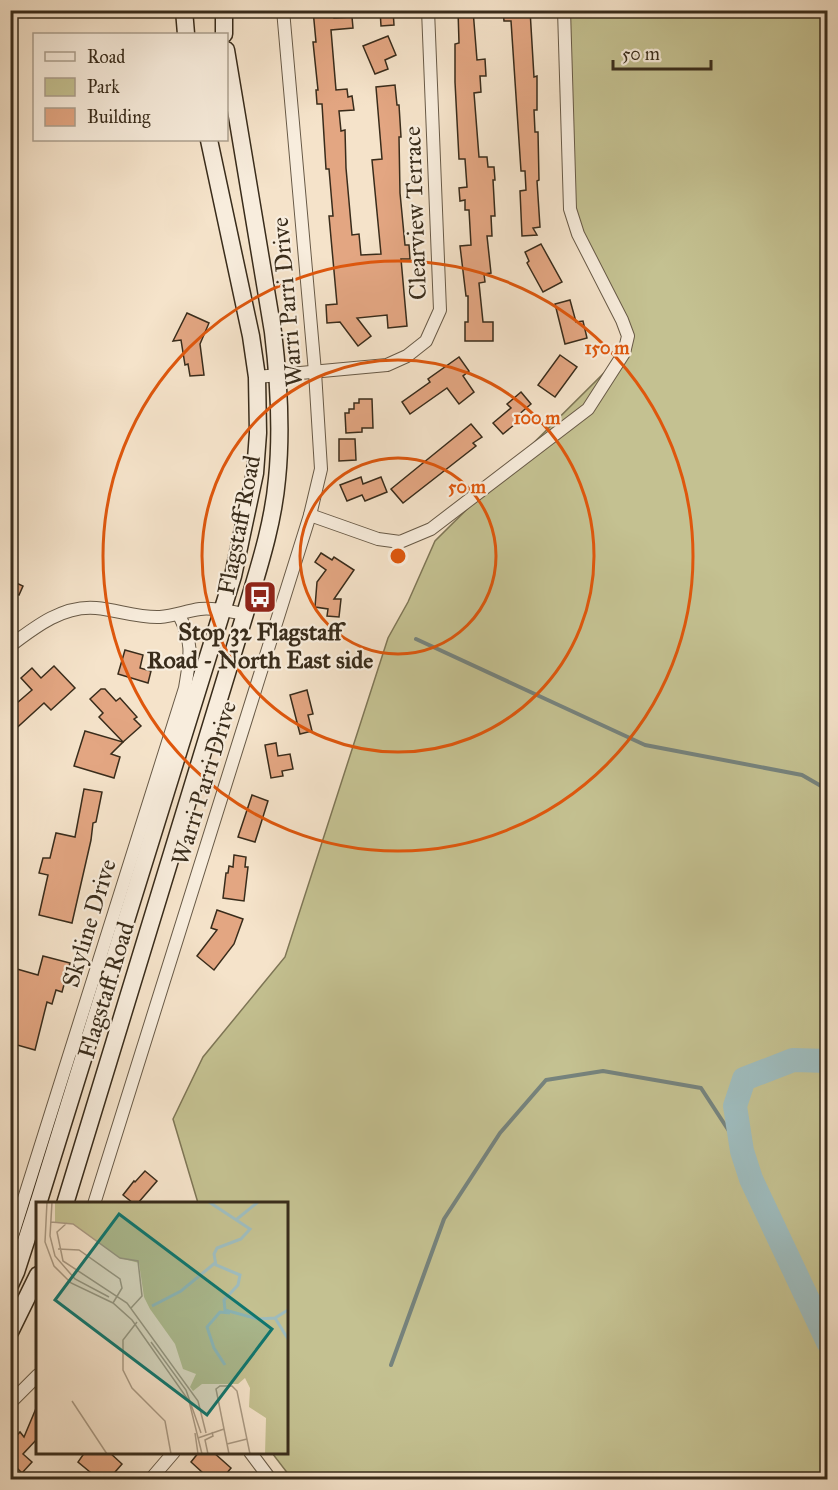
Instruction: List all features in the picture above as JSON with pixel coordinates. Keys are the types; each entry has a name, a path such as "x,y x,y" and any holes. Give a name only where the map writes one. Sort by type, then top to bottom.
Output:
{"main road":[{"path":"184,10 186,33"},
{"path":"224,10 224,33"},
{"name":"Flagstaff Road","path":"65,1202 245,614 266,541 277,481 281,404 273,332 228,62"},
{"name":"Flagstaff Road","path":"39,1202 233,576 255,473 258,433 257,377 251,336 209,141"},
{"name":"Flagstaff Road","path":"10,1285 36,1210"},
{"path":"10,1332 36,1279"}],"street":[{"name":"Warri Parri Drive","path":"94,1202 309,515 321,469 315,372 283,10"},
{"name":"Clearview Terrace","path":"257,377 387,365 407,356 426,341 440,310 428,10"},
{"path":"309,515 378,539 400,542 431,529 588,408 624,353 628,336 622,320 578,234 570,209 564,10"},
{"path":"10,646 44,622 71,609 95,608 157,617 179,615 200,609 245,614"},
{"name":"Skyline Drive","path":"10,1243 185,688 191,650 186,627 179,615"},
{"path":"10,1403 36,1377"},
{"path":"150,1479 172,1454"},
{"path":"252,1454 272,1479"}],"green space":[{"path":"564,11 827,11 827,1479 292,1479 273,1454 288,1454 288,1202 198,1202 173,1119 203,1057 285,957 388,638 408,602 435,541 624,353 628,336 570,209"}],"building":[{"path":"313,10 333,10 334,18 352,17 353,28 331,30 336,90 347,89 348,97 352,96 354,110 339,111 341,131 345,130 352,235 359,234 361,255 381,254 372,160 382,159 376,87 395,85 397,105 399,105 400,193 405,245 409,245 410,259 401,259 407,326 388,328 387,315 357,318 371,336 358,346 340,322 327,323 326,305 337,304 329,216 333,216 329,169 326,169 322,104 317,104"},
{"path":"380,10 393,10 394,25 381,26"},
{"path":"458,10 473,10 477,60 485,59 486,76 480,76 481,92 474,93 479,157 487,157 488,167 494,167 495,216 491,216 492,236 487,236 491,273 484,274 485,282 479,283 483,322 493,322 493,341 465,341 468,296 466,296 460,246 471,245 469,210 465,210 465,200 460,201 459,188 467,187 465,159 459,159 455,82 455,44 459,43"},
{"path":"503,10 530,10 534,77 537,76 537,110 534,110 535,132 538,132 539,180 537,181 540,227 533,228 537,235 522,236 520,191 526,190 525,171 521,171 511,21 504,21"},
{"path":"388,36 396,55 385,60 388,69 375,74 363,46"},
{"path":"541,244 562,282 543,292 527,263 529,261 525,252"},
{"path":"570,300 576,322 583,321 587,338 565,344 555,304"},
{"path":"187,313 209,323 200,344 204,375 190,376 188,364 185,365 181,340 173,341"},
{"path":"560,355 577,367 555,397 538,385"},
{"path":"459,357 469,371 463,376 474,392 459,404 447,388 410,414 402,402 430,382 428,379"},
{"path":"521,392 531,404 517,416 520,420 503,434 493,423 511,408 507,404"},
{"path":"359,399 372,399 373,428 362,428 362,432 346,433 345,413 349,413 349,409 354,409 354,403 359,403"},
{"path":"471,424 482,437 473,443 476,446 403,503 391,489"},
{"path":"339,439 355,439 356,460 339,461"},
{"path":"361,477 363,484 381,477 387,492 365,501 362,495 347,501 340,485"},
{"path":"321,553 332,560 334,557 354,570 334,599 341,599 339,617 327,616 328,609 315,607 317,582 326,570 315,562"},
{"path":"10,580 23,586 19,595 10,591"},
{"path":"125,650 143,655 140,668 151,671 148,683 118,674"},
{"path":"54,666 75,688 51,710 44,703 10,734 10,709 32,690 21,678 32,668 41,678"},
{"path":"101,689 105,689 116,701 120,698 137,717 134,719 141,726 123,742 99,717 103,713 90,699"},
{"path":"307,690 313,714 308,715 312,731 300,734 290,695"},
{"path":"85,731 123,742 111,754 120,757 114,778 74,766"},
{"path":"276,743 278,756 290,754 293,769 282,771 283,776 271,778 265,745"},
{"path":"84,789 102,792 96,822 93,823 72,923 39,915 48,875 39,873 43,858 50,858 56,833 75,837"},
{"path":"252,795 268,801 255,842 238,837"},
{"path":"234,855 246,857 245,867 248,867 244,901 223,898 226,873 228,873 229,866 233,867"},
{"path":"217,910 243,919 234,944 214,970 197,956 217,930 211,928"},
{"path":"43,956 70,963 62,992 56,990 52,1004 47,1002 35,1050 10,1043 10,967 38,975"},
{"path":"145,1171 157,1181 139,1202 132,1202 123,1195"},
{"path":"36,1408 36,1440 23,1454 32,1462 22,1473 18,1469 10,1477 10,1443 20,1432 24,1437"},
{"path":"84,1454 111,1454 122,1464 109,1479 84,1479 90,1472 78,1462"},
{"path":"197,1454 215,1454 231,1468 222,1479 197,1479 203,1473 191,1462"}],"waterway":[{"path":"416,639 645,745 802,775 828,790"},
{"path":"828,1061 793,1060 744,1079 735,1106 742,1151 751,1179 828,1342"},
{"path":"391,1365 444,1219 500,1133 546,1080 603,1071 701,1088 742,1151"}],"place":[{"name":"Stop 32 Flagstaff Road - North East side","path":"260,597"}]}
